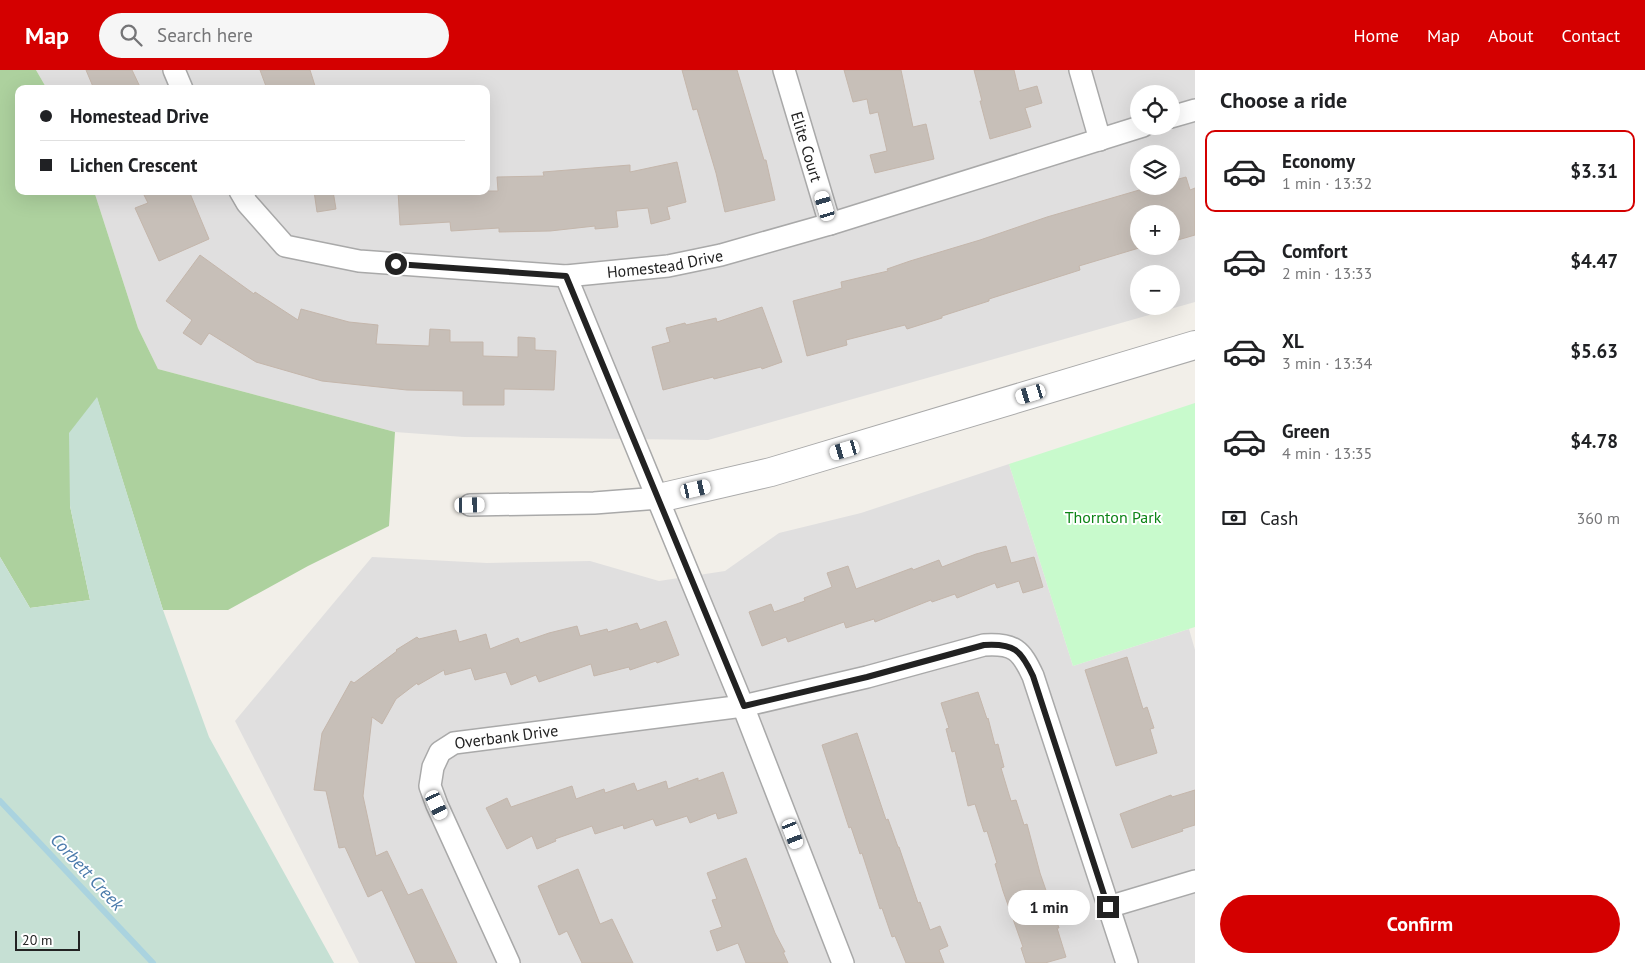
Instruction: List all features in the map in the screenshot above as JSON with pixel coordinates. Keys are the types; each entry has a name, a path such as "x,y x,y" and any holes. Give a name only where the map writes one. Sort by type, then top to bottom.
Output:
{"street":[{"path":"174,70 180,85"},
{"name":"Elite Court","path":"784,70 830,224"},
{"path":"1080,70 1100,140"},
{"path":"1180,114 1195,110"},
{"name":"Homestead Drive","path":"242,195 247,203 285,246 359,261 566,276 668,266 721,255 830,224 1130,130"},
{"path":"566,276 744,706 843,963"},
{"path":"470,505 594,503 658,498 771,472 1195,345"},
{"name":"Overbank Drive","path":"509,963 430,786 433,767 440,752 454,743 479,739 744,706 867,677 984,645 1002,644 1015,650 1026,660 1033,676 1127,963"},
{"path":"1108,907 1195,881"}],"shaded area":[{"path":"36,70 1195,70 1195,302 1180,306 1180,265 1130,265 1130,315 1149,315 708,440 464,437 395,432 158,369 138,328 95,195 490,195 490,85 45,85"},
{"path":"1009,464 1073,666 1189,629 1195,650 1195,963 359,963 235,721 372,557 487,563 590,561 659,581 725,571 779,533 861,513"}],"green space":[{"path":"0,70 36,70 45,85 15,85 15,195 95,195 138,328 158,369 395,432 389,526 308,566 228,610 163,610 97,398 70,506 90,600 30,608 0,557"},
{"path":"97,397 163,610 209,737 334,963 0,963 0,557 30,608 90,600 70,506 69,433"},
{"name":"Thornton Park","path":"1195,403 1195,627 1073,666 1009,464"}],"building":[{"path":"86,70 132,70 139,85 92,85"},
{"path":"260,70 310,70 315,85 266,85"},
{"path":"682,70 737,70 764,160 766,160 775,200 725,212 716,173 697,109 693,110"},
{"path":"844,70 901,70 913,127 926,124 934,159 875,173 870,155 887,151 878,112 870,114 867,99 853,102"},
{"path":"974,70 1014,70 1019,91 1037,86 1042,103 1025,108 1031,127 990,139"},
{"path":"677,162 686,202 667,207 670,219 651,224 648,208 616,211 618,227 595,229 595,226 550,231 499,232 499,228 451,231 450,222 400,225 398,195 490,195 490,191 498,191 497,177 544,176 543,172 630,165 630,172"},
{"path":"1186,177 1190,190 1195,188 1195,235 1180,239 1180,205 1130,205 1130,251 1079,266 1080,270 989,299 989,301 942,316 942,318 907,329 905,325 846,340 847,345 807,356 793,301 842,288 841,282 888,271 887,269 910,261 1130,193 1130,195 1180,195 1180,179"},
{"path":"144,195 191,195 209,239 159,261 135,208 148,203"},
{"path":"315,195 334,195 336,209 317,212"},
{"path":"200,255 254,294 255,292 298,320 301,309 349,322 378,325 376,344 429,346 430,329 450,330 450,342 483,342 483,356 518,357 518,337 535,338 535,350 556,351 554,390 504,389 504,405 463,405 463,391 407,390 322,381 256,362 209,333 201,345 183,333 192,320 166,301"},
{"path":"762,307 782,362 762,369 761,367 714,379 713,377 663,390 652,347 670,342 666,328 716,318 717,322"},
{"path":"1006,546 1011,563 1034,557 1043,587 1023,593 1019,581 997,588 995,583 957,598 955,594 932,602 931,600 875,622 874,619 846,628 844,622 788,642 786,637 762,646 749,612 771,604 774,612 805,601 804,598 832,587 827,573 848,566 856,589 939,560 942,567 976,554"},
{"path":"666,621 679,655 657,663 656,661 630,670 629,667 594,676 591,664 539,682 536,675 511,685 506,672 475,680 471,668 445,675 444,670 418,685 417,683 396,699 382,724 372,717 363,796 376,856 387,851 408,895 422,889 457,963 416,963 382,890 368,897 345,847 339,848 326,791 314,790 322,733 351,681 354,683 396,650 417,637 419,639 456,630 459,642 486,634 490,649 518,638 520,643 577,626 580,636 607,629 608,632 637,623 640,630"},
{"path":"1127,657 1143,709 1147,707 1154,728 1150,729 1157,753 1116,766 1085,670"},
{"path":"978,692 988,718 995,745 998,744 1004,767 1001,768 1011,801 1016,800 1024,825 1027,824 1066,957 1045,963 1026,963 1021,948 1023,947 995,864 997,863 987,831 984,832 975,804 968,806 955,751 952,752 946,729 949,728 941,703"},
{"path":"857,733 886,820 888,819 899,847 918,903 920,902 930,930 940,926 948,946 939,950 944,963 906,963 895,936 892,937 882,908 880,909 862,853 860,854 851,827 849,828 822,745"},
{"path":"723,772 737,813 718,819 716,813 690,823 687,816 656,826 653,819 624,829 623,825 595,834 592,826 555,839 556,841 537,849 532,836 507,849 486,808 507,798 511,807 572,786 576,799 604,789 605,793 634,783 637,791 666,781 668,789 698,778 698,781"},
{"path":"1195,790 1195,825 1182,829 1183,831 1132,848 1120,814 1171,795 1172,797"},
{"path":"746,858 788,963 746,963 738,943 717,951 710,931 722,927 712,900 717,899 707,873"},
{"path":"578,869 600,924 612,919 633,963 582,963 567,931 559,935 538,886"}],"waterway":[{"name":"Corbett Creek","path":"0,801 153,963"}],"route":[{"path":"396,264 566,276 744,706 867,677 984,645 1002,644 1015,650 1026,660 1033,676 1108,907"}]}
